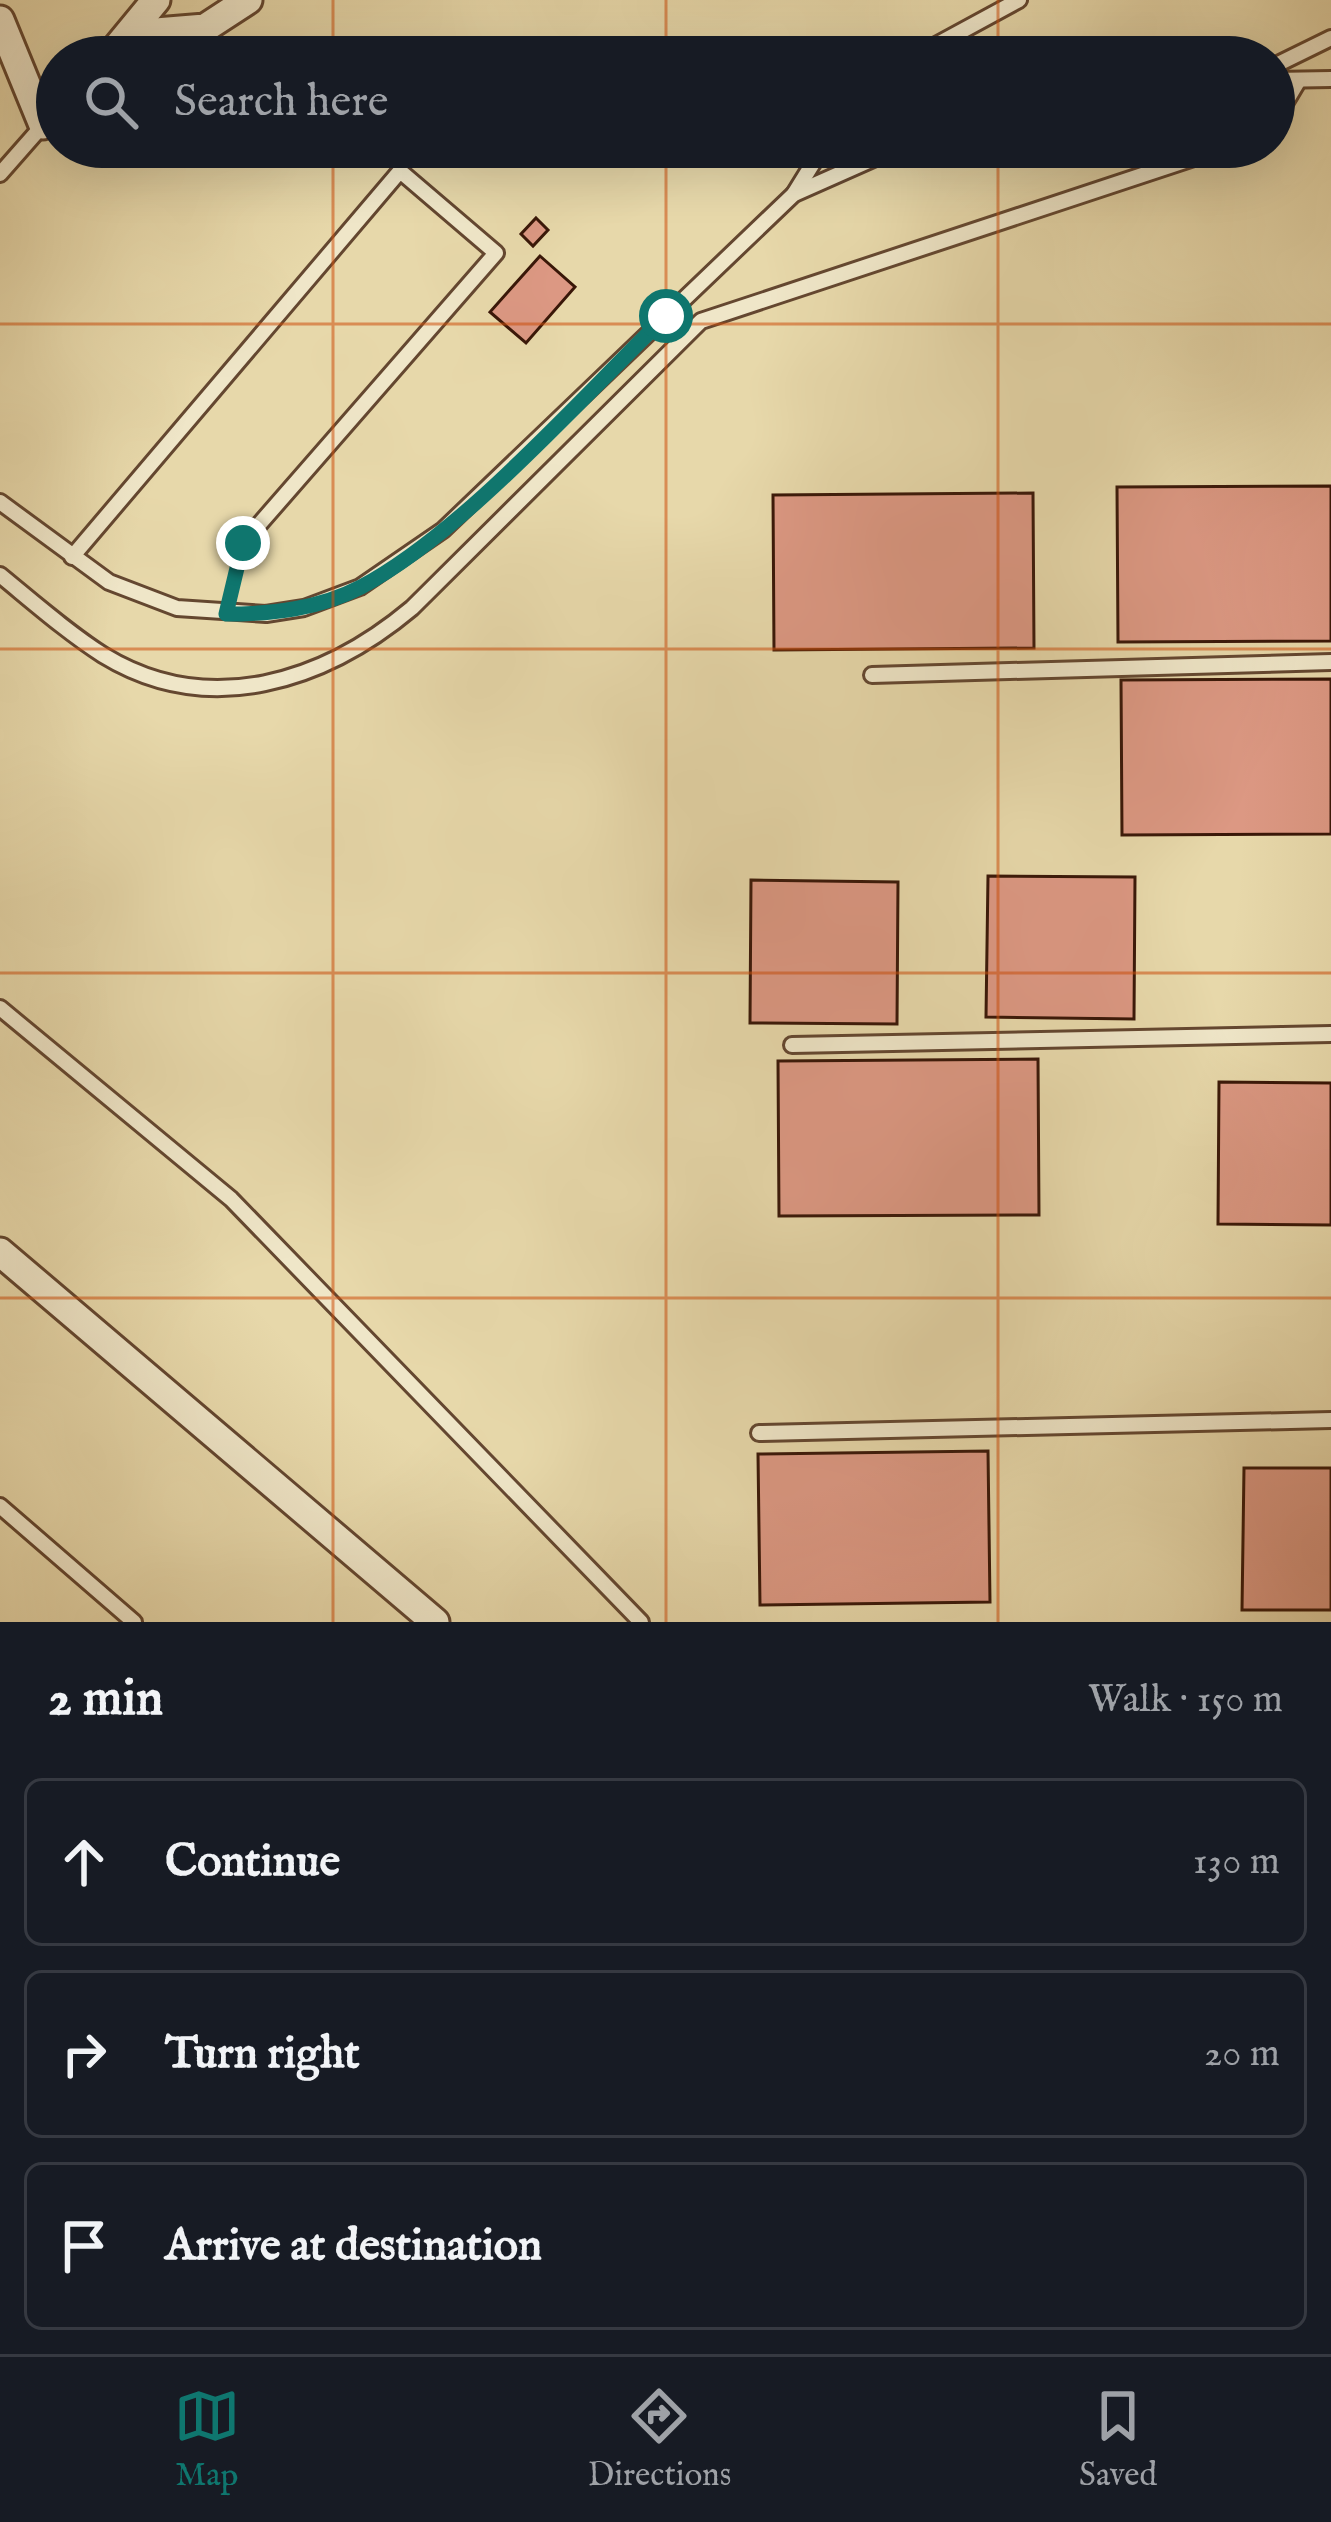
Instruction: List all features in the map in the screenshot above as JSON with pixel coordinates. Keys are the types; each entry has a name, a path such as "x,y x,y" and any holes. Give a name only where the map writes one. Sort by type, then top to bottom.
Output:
{"street":[{"path":"132,34 156,0"},
{"path":"132,34 206,28 248,0"},
{"path":"0,20 36,91"},
{"path":"0,1252 435,1622"}],"lane":[{"path":"945,36 1019,0"},
{"path":"1295,56 1331,38"},
{"path":"1295,85 1298,80 1331,79"},
{"path":"0,174 36,134"},
{"path":"0,502 72,557 145,597 226,614 304,608 360,587 443,530 794,194 810,168"},
{"path":"794,194 853,168"},
{"path":"0,575 106,657 156,677 239,687 291,680 370,643 412,608 701,321 1164,168"},
{"path":"72,557 400,171 496,253 243,543"},
{"path":"872,675 1331,662"},
{"path":"0,1008 231,1199 641,1622"},
{"path":"792,1045 1331,1034"},
{"path":"759,1433 1331,1420"},
{"path":"0,1506 134,1622"}],"path":[{"path":"226,614 243,543"}],"building":[{"path":"536,218 548,230 533,246 521,234"},
{"path":"540,256 575,287 526,343 490,312"},
{"path":"1331,486 1331,641 1118,642 1117,487"},
{"path":"1033,493 1034,648 774,650 773,495"},
{"path":"1331,679 1331,834 1122,835 1121,680"},
{"path":"988,876 1135,877 1134,1019 986,1017"},
{"path":"751,880 898,882 897,1024 750,1023"},
{"path":"1038,1059 1039,1215 779,1216 778,1061"},
{"path":"1219,1082 1331,1083 1331,1225 1218,1224"},
{"path":"988,1451 990,1602 760,1605 758,1454"},
{"path":"1244,1468 1331,1468 1331,1610 1242,1610"}],"route":[{"path":"243,543 228,586 226,614 304,608 360,587 443,530 666,316"}]}
